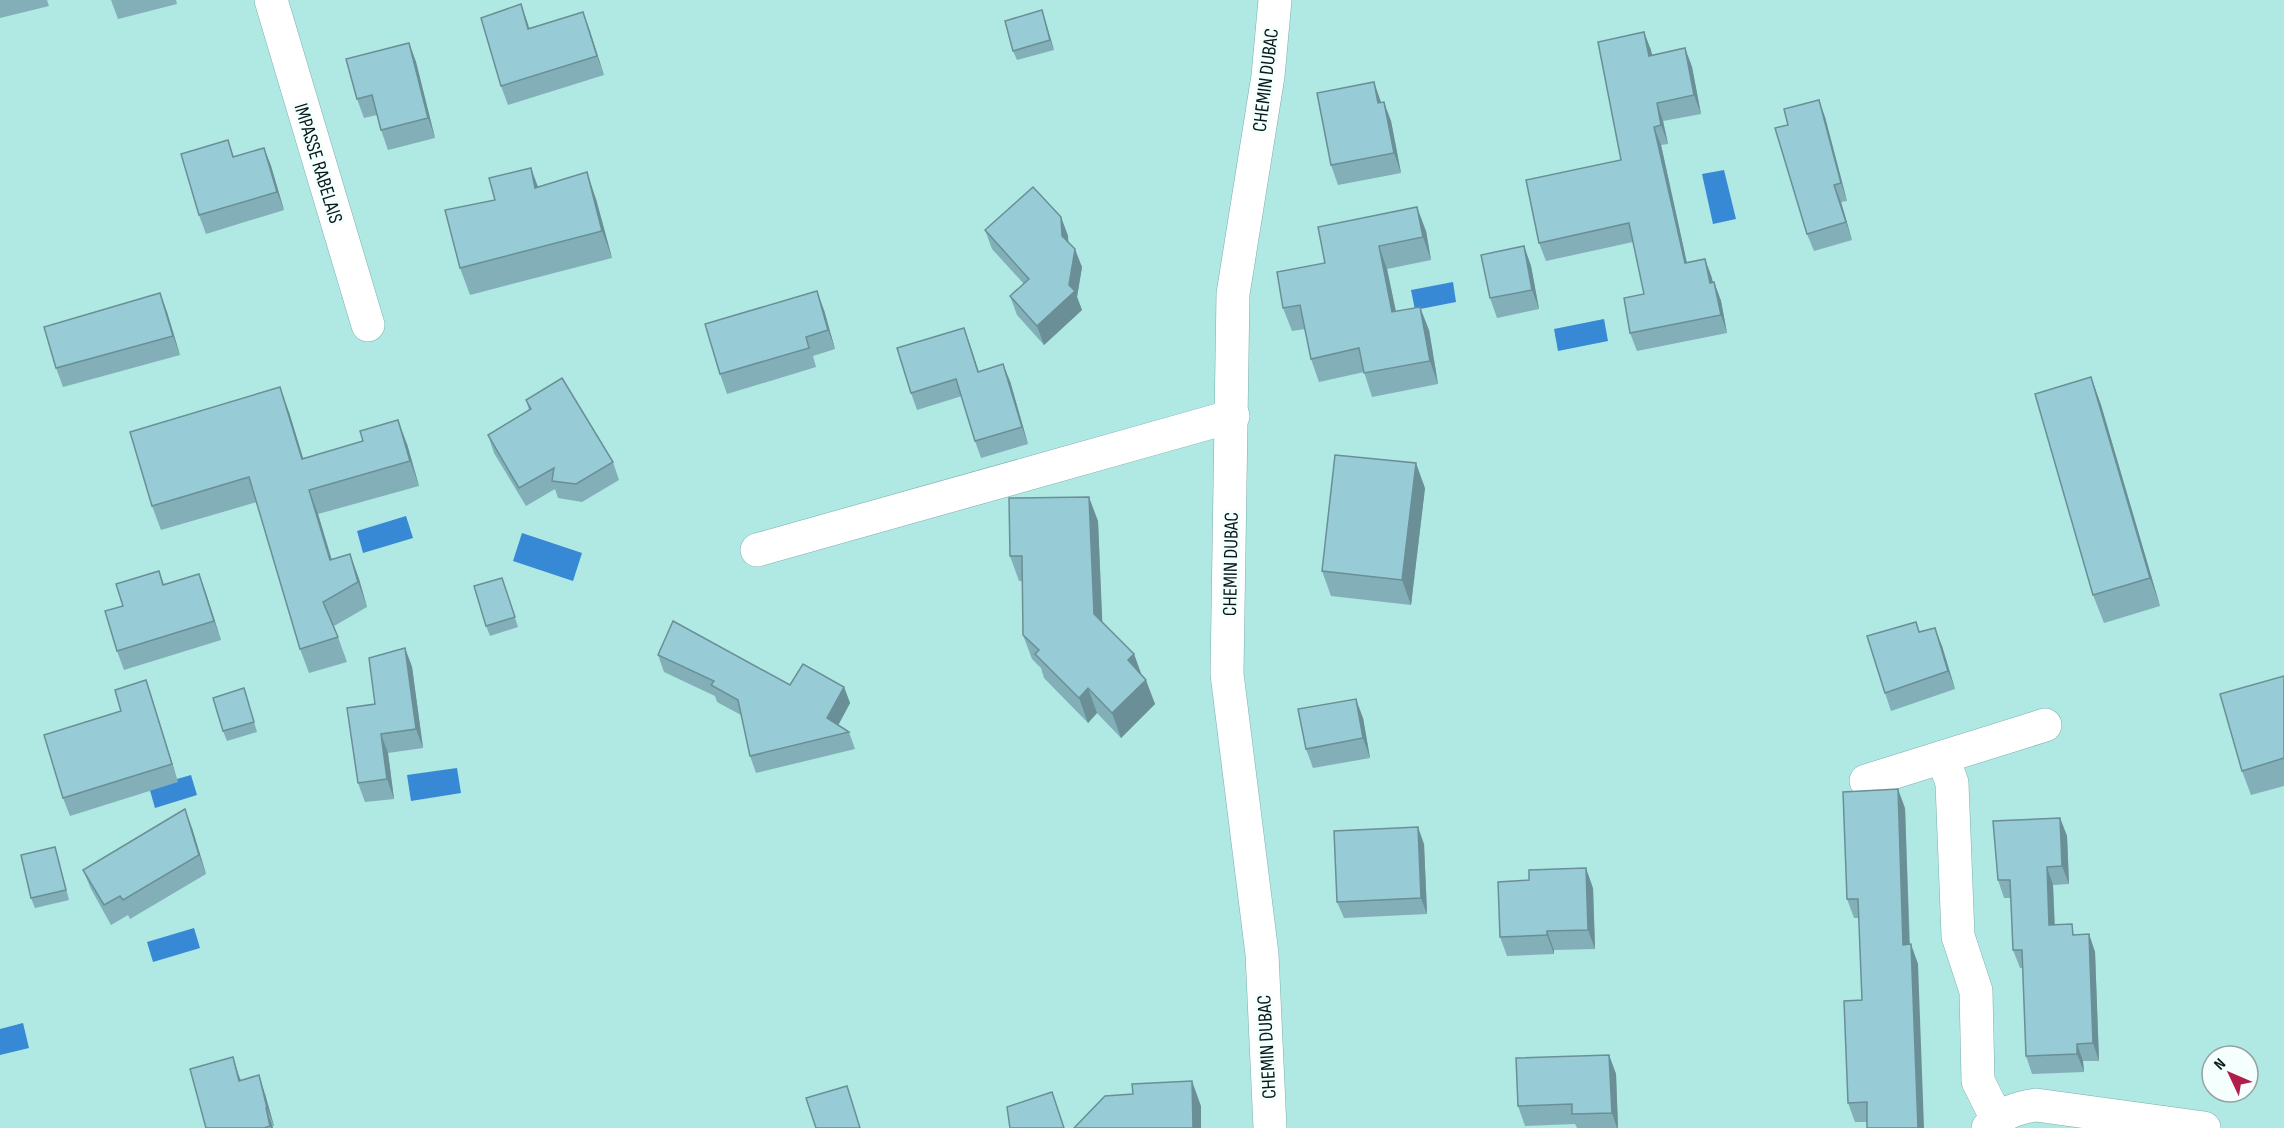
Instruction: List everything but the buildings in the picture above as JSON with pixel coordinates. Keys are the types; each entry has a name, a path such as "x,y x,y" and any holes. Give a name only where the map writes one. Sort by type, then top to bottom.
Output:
{"street":[{"name":"IMPASSE RABELAIS","path":"271,0 368,325"},
{"name":"CHEMIN DUBAC","path":"1270,1128 1262,954 1227,674 1233,416 1233,294 1268,76 1275,0"},
{"path":"757,550 1233,416"},
{"path":"1866,781 2045,725"},
{"path":"1943,757 1952,783 1958,936 1976,991 1978,1081 1993,1123 2014,1108 2036,1105 2204,1128"}],"water":[{"path":"1724,170 1736,219 1713,224 1702,174"},
{"path":"1453,282 1456,302 1415,310 1411,290"},
{"path":"1604,319 1608,341 1558,351 1554,329"},
{"path":"406,516 413,538 363,553 357,531"},
{"path":"522,533 582,553 573,581 513,561"},
{"path":"457,768 461,793 411,801 407,775"},
{"path":"191,775 197,795 155,808 149,787"},
{"path":"194,928 200,948 153,962 147,942"},
{"path":"23,1023 29,1048 0,1055 0,1029"}]}
